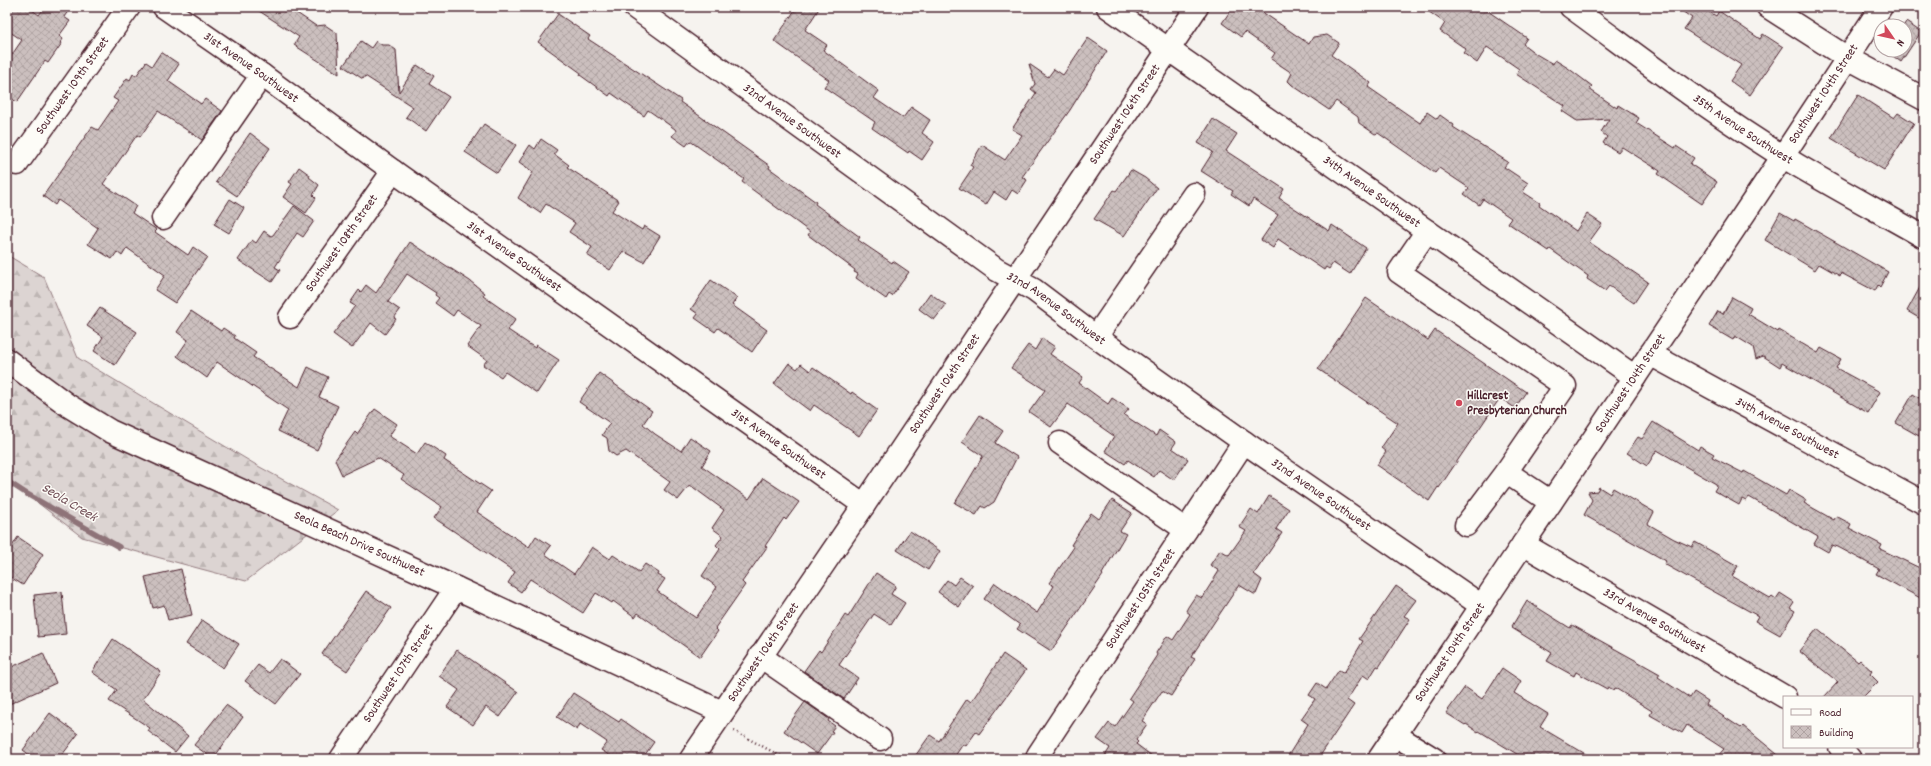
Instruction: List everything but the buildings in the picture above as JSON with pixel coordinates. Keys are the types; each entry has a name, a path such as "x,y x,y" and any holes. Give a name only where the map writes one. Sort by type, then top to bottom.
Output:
{"street":[{"name":"Southwest 109th Street","path":"17,164 129,7"},
{"name":"31st Avenue Southwest","path":"164,7 262,75 864,505"},
{"name":"32nd Avenue Southwest","path":"634,7 997,270 1034,290 1096,337 1244,442 1482,606"},
{"name":"34th Avenue Southwest","path":"1108,7 1635,377"},
{"name":"Southwest 106th Street","path":"691,759 864,505 1197,7"},
{"name":"35th Avenue Southwest","path":"1571,7 1704,104 1783,156 1924,237"},
{"path":"1768,7 1846,57 1924,100"},
{"name":"Southwest 104th Street","path":"1379,759 1783,156 1846,57 1880,7"},
{"path":"163,218 262,75"},
{"name":"Southwest 108th Street","path":"290,317 393,170"},
{"path":"1096,337 1194,194"},
{"path":"1427,231 1399,272 1565,386 1506,472 1466,524"},
{"name":"34th Avenue Southwest","path":"1650,354 1924,503"},
{"name":"Seola Beach Drive Southwest","path":"7,360 69,406 110,431 456,588 719,716"},
{"name":"Southwest 105th Street","path":"1038,756 1244,442"},
{"path":"1060,443 1186,530"},
{"path":"1506,472 1551,502"},
{"name":"33rd Avenue Southwest","path":"1523,544 1783,696"},
{"name":"Southwest 107th Street","path":"341,759 456,588"},
{"path":"760,656 880,738"},
{"path":"1395,735 1434,759"},
{"path":"1841,748 1850,759"}],"path":[{"path":"719,716 786,759"}],"green space":[{"path":"7,255 44,277 78,358 258,466 338,510 246,581 82,537 7,479"}],"waterway":[{"name":"Seola Creek","path":"7,481 119,547"}],"place":[{"name":"Hillcrest Presbyterian Church","path":"1459,403"}]}
